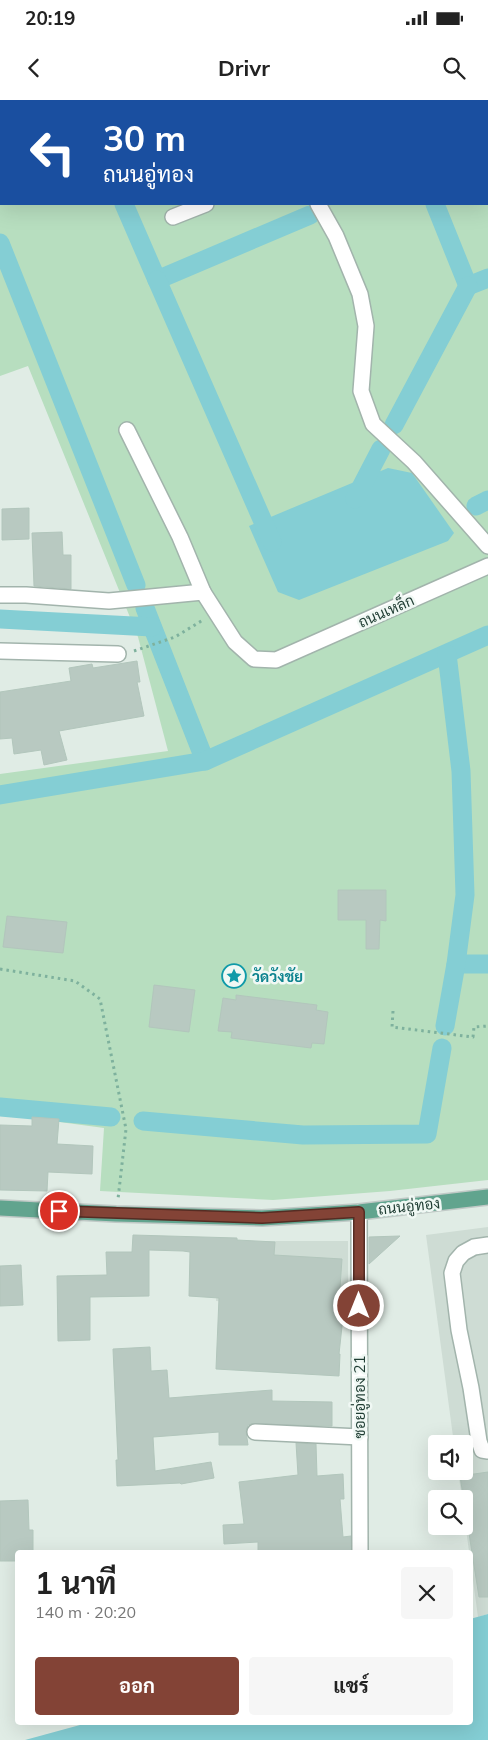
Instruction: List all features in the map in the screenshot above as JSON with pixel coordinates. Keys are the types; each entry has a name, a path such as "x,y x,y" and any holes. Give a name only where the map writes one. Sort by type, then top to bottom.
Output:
{"main road":[{"name":"ถนนอู่ทอง","path":"0,1208 116,1214 262,1218 359,1212 488,1197"}],"street":[{"path":"173,217 203,205"},
{"path":"319,205 336,236 360,294 366,326 361,390 373,424 414,462 488,546"},
{"name":"ถนนเหล็ก","path":"126,430 180,537 203,592 235,642 254,659 276,660 488,566"},
{"path":"0,595 26,594 108,600 203,592"},
{"path":"0,651 118,654"},
{"name":"ซอยอู่ทอง 21","path":"359,1212 360,1550"},
{"path":"488,1245 474,1246 463,1253 456,1262 452,1273 459,1330 479,1440 482,1450 488,1451"},
{"path":"255,1432 360,1437"}],"path":[{"path":"135,651 175,637 216,612"},
{"path":"0,970 75,981 100,999 126,1129 116,1214"},
{"path":"393,1011 392,1027 473,1037 474,1027 488,1026"}],"shaded area":[{"path":"488,1227 488,1614 478,1617 473,1581 473,1550 469,1550 467,1535 473,1535 473,1490 461,1490 459,1480 473,1480 473,1435 453,1435 426,1235"},
{"path":"218,1241 348,1241 348,1310 216,1301"}],"green space":[{"path":"0,205 488,205 488,1180 390,1191 273,1200 100,1191 104,1128 0,1114 0,774 168,751 138,637 28,366 0,376"}],"water":[{"path":"388,468 412,473 454,533 448,541 299,600 278,592 249,526"},
{"path":"488,1614 488,1740 25,1740 80,1725 473,1725 473,1618"}],"building":[{"path":"29,508 29,539 2,540 2,509"},
{"path":"62,532 63,555 71,555 71,589 34,586 32,533"},
{"path":"137,661 140,682 137,682 144,716 59,731 67,760 44,765 41,750 14,754 12,738 0,739 0,692 71,681 69,668 92,664 93,668"},
{"path":"338,890 386,890 386,921 380,920 379,949 366,949 366,920 338,920"},
{"path":"7,916 67,922 63,953 3,947"},
{"path":"154,985 195,990 189,1032 149,1027"},
{"path":"236,995 317,1005 316,1010 328,1012 324,1044 312,1043 311,1048 231,1038 232,1032 218,1031 223,998 236,1000"},
{"path":"32,1117 59,1119 57,1144 93,1146 92,1174 48,1172 47,1191 0,1190 0,1125 32,1126"},
{"path":"133,1235 237,1238 237,1240 275,1242 274,1255 342,1259 338,1317 343,1317 339,1376 216,1369 219,1298 189,1296 190,1252 183,1251 149,1250 149,1296 90,1297 90,1340 58,1341 57,1276 107,1275 106,1252 132,1252"},
{"path":"400,1236 369,1264 369,1237"},
{"path":"21,1265 23,1305 0,1306 0,1266"},
{"path":"150,1347 151,1371 167,1370 169,1398 272,1390 272,1401 332,1402 332,1426 251,1424 248,1425 246,1431 248,1445 219,1445 219,1432 153,1437 155,1471 211,1462 214,1478 181,1484 117,1486 116,1460 118,1460 113,1349"},
{"path":"296,1443 316,1444 317,1476 343,1474 344,1499 340,1499 343,1537 351,1536 351,1550 258,1550 258,1542 224,1544 223,1525 244,1524 239,1482 298,1475"},
{"path":"488,1472 488,1597 479,1597 469,1535 473,1535 473,1490 462,1490 461,1480 473,1480 473,1474"},
{"path":"28,1500 29,1530 33,1530 33,1550 15,1550 15,1561 0,1561 0,1501"}],"waterway":[{"path":"124,205 157,280 310,215"},
{"path":"435,205 468,286 488,278"},
{"path":"0,243 136,585"},
{"path":"157,280 272,542"},
{"path":"394,425 468,286"},
{"path":"355,499 381,449"},
{"path":"476,506 488,500"},
{"path":"145,608 205,761"},
{"path":"0,619 152,627"},
{"path":"0,795 205,761 488,635"},
{"path":"445,1026 456,964 465,895 461,771 447,654"},
{"path":"456,964 488,964"},
{"path":"143,1121 303,1135 427,1134 442,1048"},
{"path":"0,1107 111,1117"}],"place":[{"name":"วัดวังชัย","path":"234,976"}],"route":[{"path":"59,1211 262,1218 359,1212 359,1306"}]}
